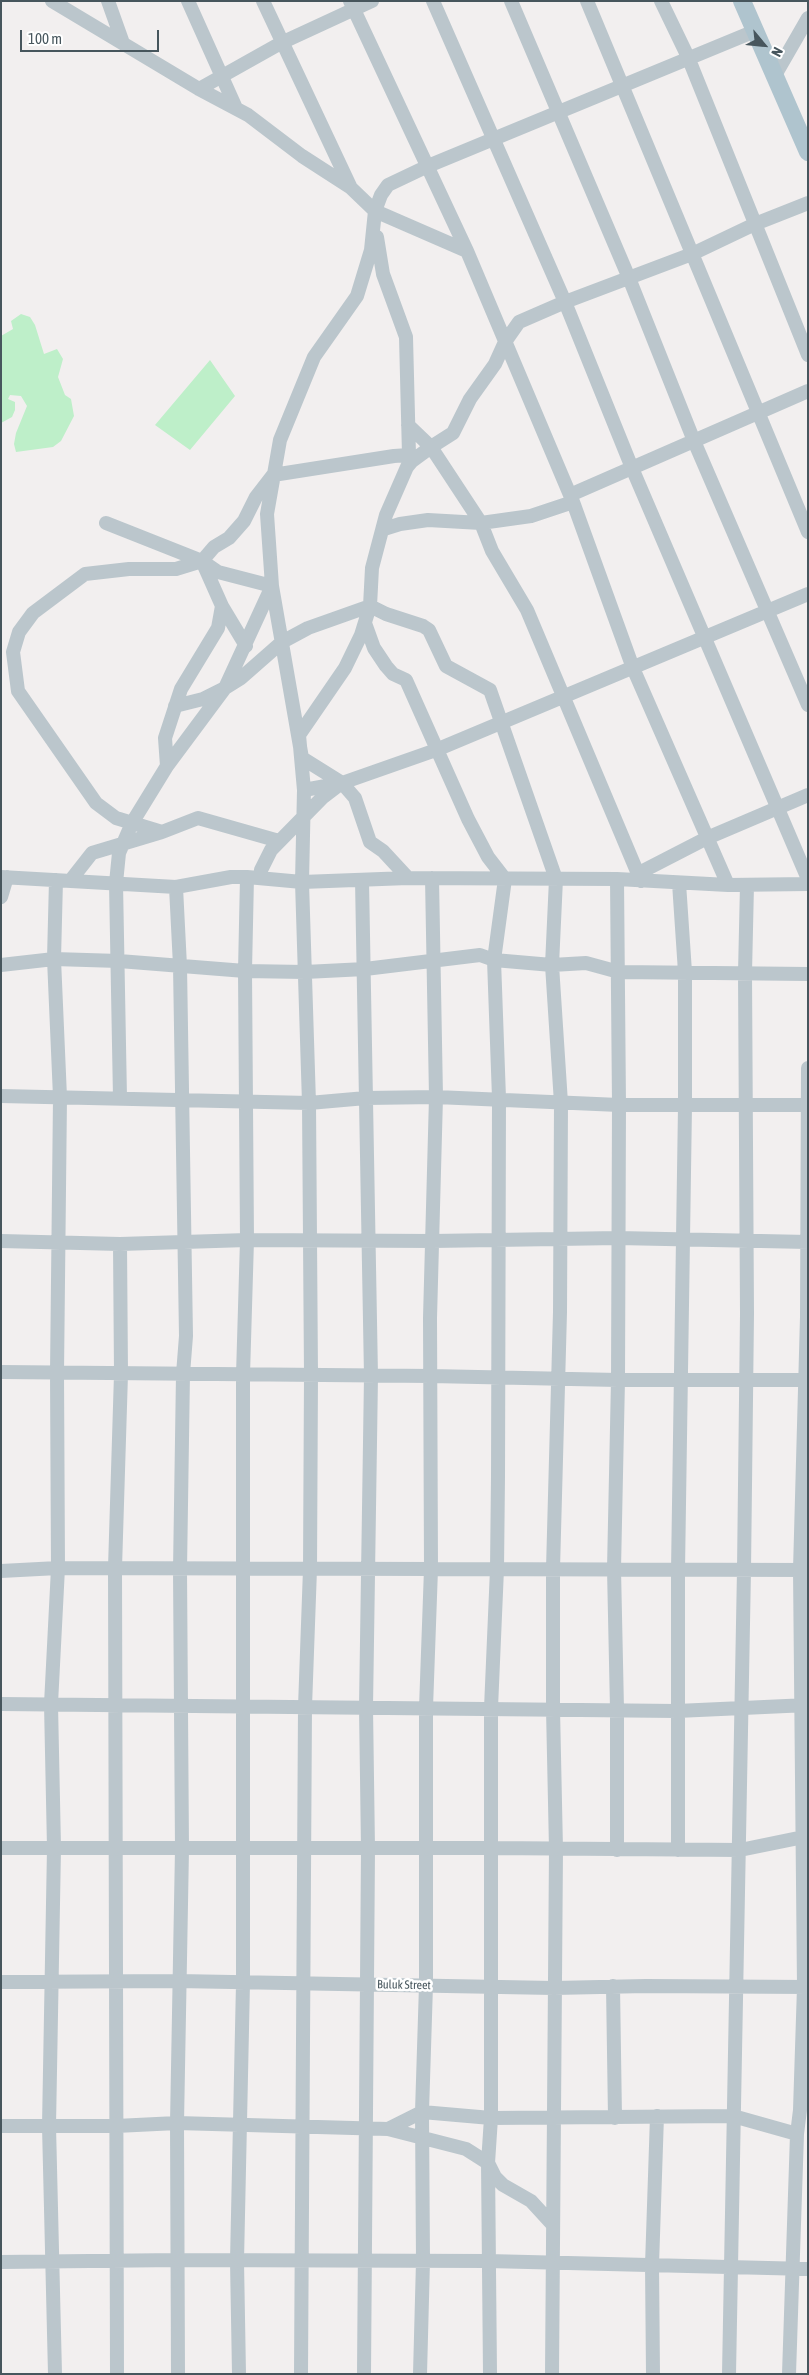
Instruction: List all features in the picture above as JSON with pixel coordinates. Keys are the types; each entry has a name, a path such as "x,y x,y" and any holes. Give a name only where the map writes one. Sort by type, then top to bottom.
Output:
{"main road":[{"path":"742,1 808,152"}],"street":[{"path":"52,1 199,89 236,108 302,156 350,187 375,211 466,251"},
{"path":"108,1 123,43"},
{"path":"188,1 236,108"},
{"path":"263,1 350,187"},
{"path":"199,89 351,5 372,1"},
{"path":"433,1 565,302 632,468 808,879"},
{"path":"511,1 560,112 694,440 808,705"},
{"path":"587,1 808,532"},
{"path":"661,1 688,57 808,355"},
{"path":"351,5 428,166 505,342 571,499 633,668 728,885"},
{"path":"774,77 808,18"},
{"path":"302,2374 302,2126 306,1848 305,1707 310,1569 309,1103 302,882 304,790 302,758 272,586 268,514 273,475 280,440 314,356 356,296 371,250 375,211 381,195 388,185 428,166 624,86 688,57 755,31"},
{"path":"162,832 116,818 96,803 77,773 18,692 13,652 20,632 33,613 85,574 129,569 176,569 202,561 214,547 229,538 244,521 256,497 273,475 410,458 431,447 453,433 470,399 495,364 505,342 519,322 565,302 692,254 755,224 808,203"},
{"path":"375,211 380,261 406,337 410,458 386,515 384,529 372,568 370,606 361,635 345,668 298,735 302,758 342,783 355,798 370,842 397,865 408,878"},
{"path":"384,529 400,524 428,520 481,523 531,516 694,440 808,391"},
{"path":"408,425 431,447 481,523 492,551 527,610 640,877"},
{"path":"106,523 202,561 218,572 272,586"},
{"path":"202,561 222,606 246,646"},
{"path":"120,1098 119,961 116,883 121,845 132,823 167,766 225,688 272,586"},
{"path":"304,790 342,783 436,750 500,721 633,668 808,594"},
{"path":"167,766 165,738 175,706 181,690 218,628 222,606"},
{"path":"175,706 203,699 225,688 242,678 282,642 308,628 370,606 429,630 446,666 490,690 556,879 552,965 561,1103 558,1379 553,1569 556,1849 552,2374"},
{"path":"365,623 374,648 386,666 394,674 406,680 468,819 488,857 504,879 494,960 499,1098 497,1569 491,1708 489,1988 488,2261 490,2374"},
{"path":"239,2374 237,2261 241,2125 245,1568 243,1375 247,1240 245,971 253,877 261,870 271,850 279,840 304,818 322,798 342,783"},
{"path":"640,877 707,838 808,795"},
{"path":"70,881 92,854 162,832 198,818 279,840"},
{"path":"1,897 4,877 176,886 231,877 253,877 302,882 408,878 617,879 640,877 679,883 728,885 808,884"},
{"path":"420,2374 423,2261 422,2112 426,1985 426,1708 431,1569 430,1318 436,1097 432,961 432,878"},
{"path":"617,879 619,972 618,1380 614,1570 617,1709 617,1850"},
{"path":"55,2374 49,2126 54,1848 51,1704 58,1568 57,1373 60,1097 54,959 56,880"},
{"path":"362,880 371,1376 366,1707 368,1849 364,2374"},
{"path":"678,1850 678,1570 685,1106 685,972 679,883"},
{"path":"729,2374 744,1570 747,1239 745,973 747,885"},
{"path":"176,886 183,1100 186,1336 183,1374 180,1570 182,1849 178,1981 178,2374"},
{"path":"1,965 54,959 119,961 245,971 305,972 365,969 480,955 494,960 552,965 586,963 619,972 808,974"},
{"path":"789,2374 801,2269 797,2134 800,2110 806,1987 804,1570 808,1068"},
{"path":"1,1096 309,1103 366,1098 436,1097 499,1098 619,1105 685,1106 747,1103 808,1105"},
{"path":"1,1241 120,1244 247,1240 432,1241 618,1238 747,1239 807,1242"},
{"path":"117,2374 116,1983 118,1848 115,1568 121,1374 120,1244"},
{"path":"1,1372 431,1376 618,1380 807,1380"},
{"path":"1,1571 58,1568 180,1570 245,1568 804,1570"},
{"path":"1,1704 181,1704 677,1711 742,1706 805,1705"},
{"path":"1,1848 740,1850 805,1836"},
{"name":"Buluk Street","path":"1,1982 116,1983 178,1981 426,1985 489,1988 613,1986 806,1987"},
{"path":"613,1986 615,2118"},
{"path":"388,2129 422,2112 490,2118 733,2116 797,2134"},
{"path":"653,2374 652,2266 657,2116"},
{"path":"1,2126 116,2126 177,2123 388,2129 422,2136 466,2149 488,2163 495,2177 530,2201 553,2225"},
{"path":"1,2262 178,2260 488,2261 801,2269"}],"green space":[{"path":"21,314 30,317 35,325 44,354 57,349 63,359 58,377 65,395 71,399 74,416 61,441 53,447 16,452 14,444 16,433 27,406 21,396 10,395 8,399 15,402 15,410 12,417 1,423 1,336 13,329 11,321"},
{"path":"210,360 235,396 190,450 155,425"}]}
